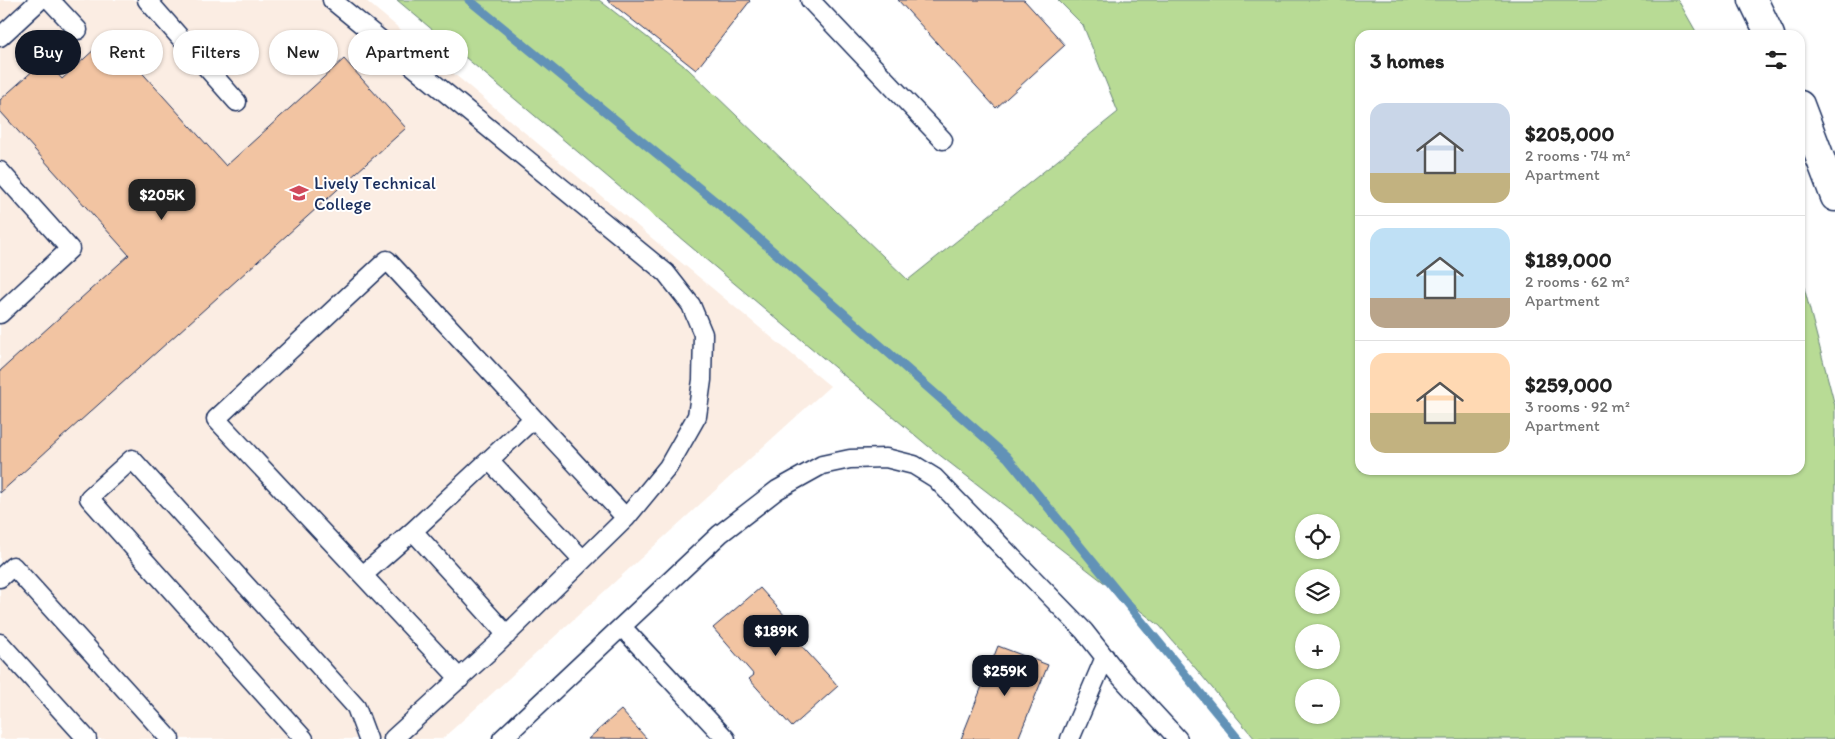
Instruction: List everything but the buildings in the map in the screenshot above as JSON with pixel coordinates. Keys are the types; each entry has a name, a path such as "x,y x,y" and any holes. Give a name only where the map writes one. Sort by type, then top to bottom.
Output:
{"street":[{"path":"1753,0 1768,30"},
{"path":"1805,118 1835,197"}],"lane":[{"path":"0,37 40,0"},
{"path":"50,0 78,30"},
{"path":"147,0 237,102"},
{"path":"332,0 666,273 692,305 702,334 702,380 697,416 668,467 626,518 507,635 393,739"},
{"path":"810,0 943,140"},
{"path":"0,171 70,249 0,314"},
{"path":"460,678 216,419 387,260 626,518"},
{"path":"363,575 533,419"},
{"path":"502,739 720,534 777,490 822,465 850,459 886,458 914,465 936,478 1084,631 1178,739"},
{"path":"304,739 89,498 132,459 356,707 368,739"},
{"path":"489,460 583,560"},
{"path":"413,531 507,635"},
{"path":"0,578 14,566 170,739"},
{"path":"622,627 726,739"},
{"path":"0,643 87,739"},
{"path":"1070,739 1105,657"}],"shaded area":[{"name":"Lively Technical College","path":"0,0 365,0 401,30 348,30 348,75 455,75 830,386 442,739 0,739"}],"green space":[{"path":"397,0 599,0 688,69 908,280 1118,112 1083,25 1058,0 1678,0 1695,30 1355,30 1355,475 1805,475 1805,291 1835,406 1835,739 1255,739 1160,626 928,446 468,60 468,30 433,30"}],"waterway":[{"path":"469,0 732,215 1007,457 1238,739"}],"place":[{"name":"Lively Technical College","path":"299,193"}]}
